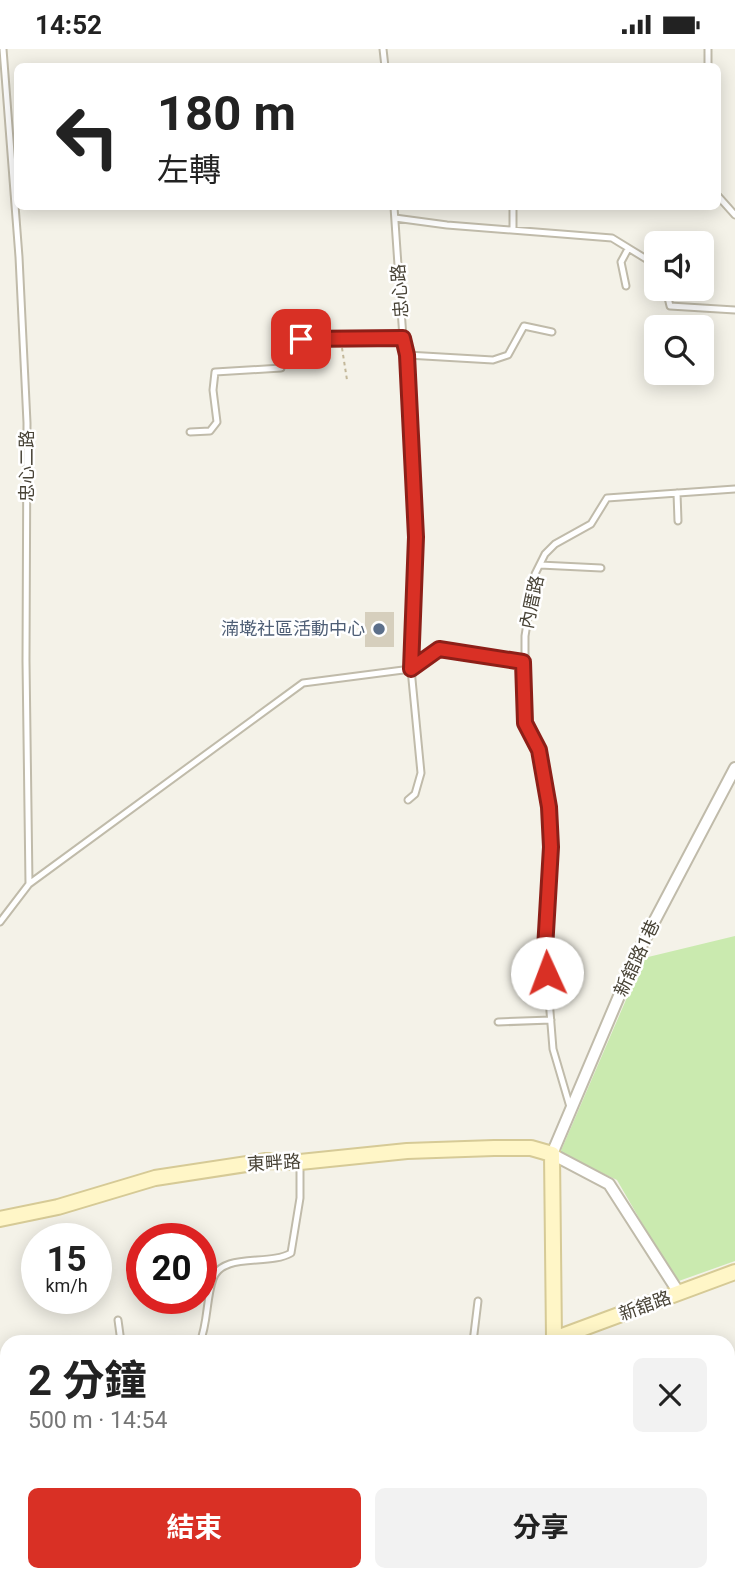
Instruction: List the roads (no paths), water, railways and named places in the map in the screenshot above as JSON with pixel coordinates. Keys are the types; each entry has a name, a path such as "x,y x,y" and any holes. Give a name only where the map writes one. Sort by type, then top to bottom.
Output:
{"street":[{"name":"新舘路1巷","path":"552,1154 636,956 735,768"},
{"name":"東畔路","path":"0,1219 58,1207 155,1178 266,1161 300,1163 428,1150 531,1148 552,1154"},
{"path":"550,1335 552,1154 609,1184 680,1293"},
{"name":"新舘路","path":"566,1335 735,1272"}],"lane":[{"name":"忠心二路","path":"3,49 14,192"},
{"path":"721,199 735,215"},
{"name":"忠心二路","path":"15,210 27,423 26,661 30,884"},
{"name":"忠心路","path":"394,210 403,338 407,355 416,537 411,669 421,773 415,794 408,800"},
{"path":"513,210 513,230"},
{"path":"395,218 612,237 644,258"},
{"path":"626,286 621,262 628,249"},
{"path":"669,301 670,306 735,310"},
{"path":"407,355 493,360 508,355 524,326 552,332"},
{"path":"190,432 210,431 217,422 213,390 215,372 281,368 282,339 403,338"},
{"name":"內厝路","path":"571,1110 553,1049 545,949 551,847 549,807 539,750 525,723 523,662 535,575 545,554 555,544 591,524 607,498 735,489"},
{"path":"677,493 678,521"},
{"path":"540,565 601,568"},
{"path":"0,922 30,884 303,683 411,669 439,649 523,662"},
{"path":"498,1022 551,1020"},
{"path":"201,1335 212,1280 218,1269 230,1262 280,1259 291,1253 300,1198 300,1163"},
{"path":"474,1335 478,1301"},
{"path":"118,1320 120,1335"}],"place":[{"name":"湳墘社區活動中心","path":"379,629"}]}
